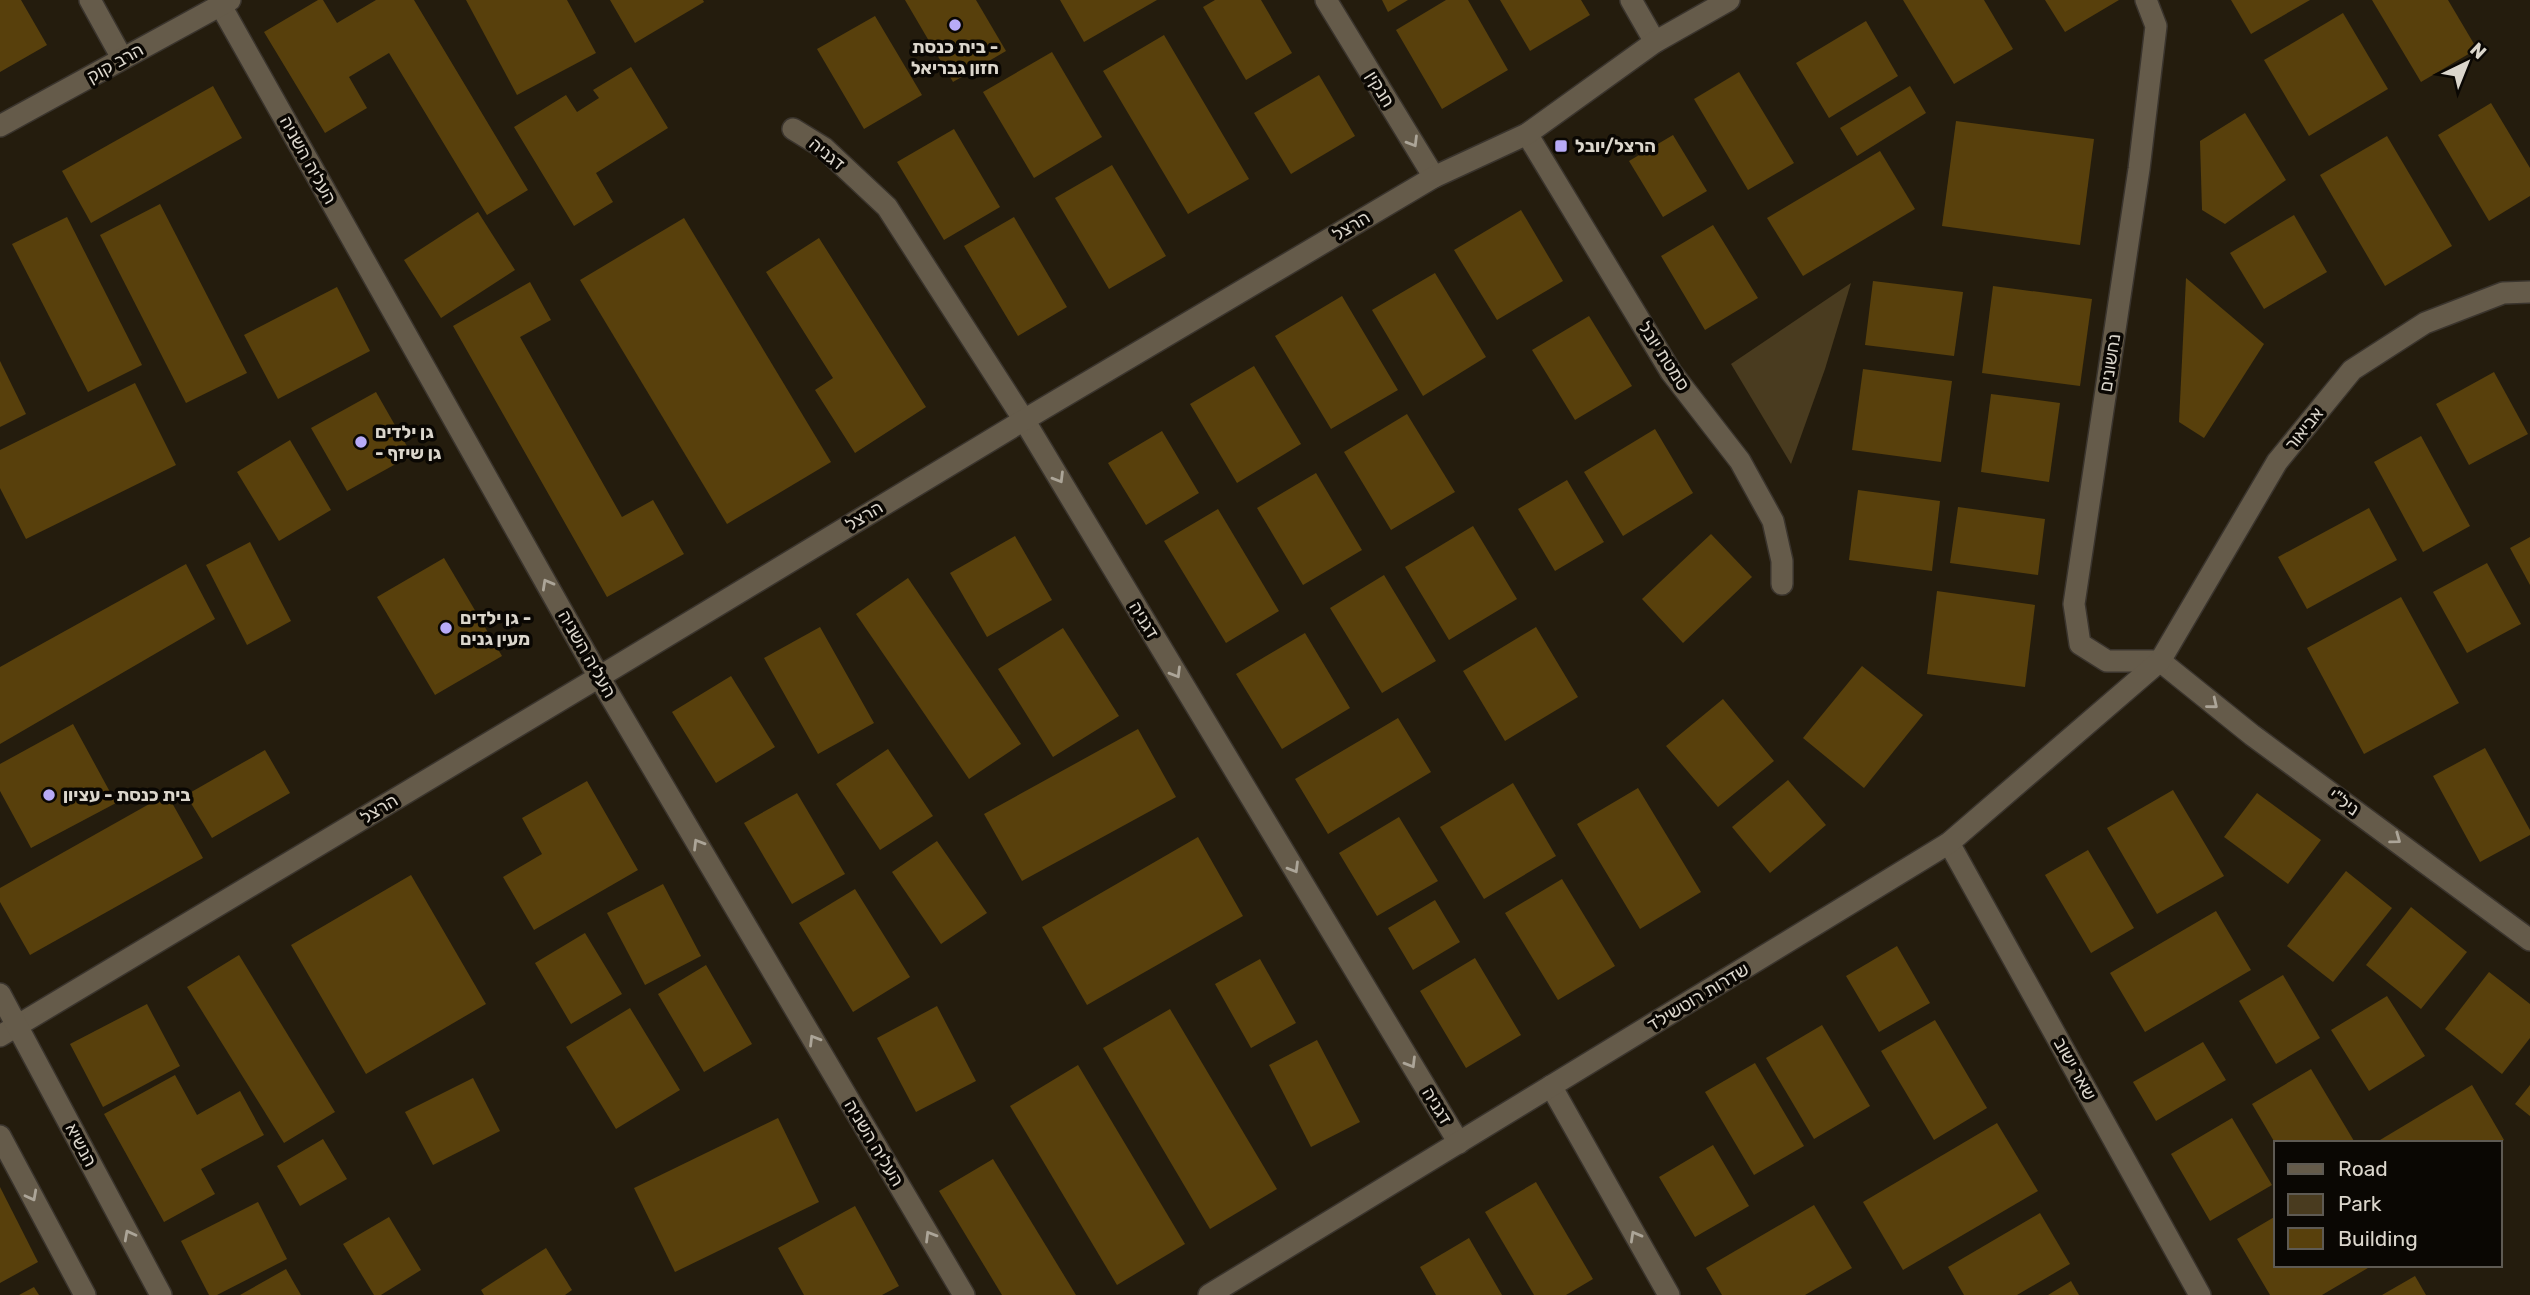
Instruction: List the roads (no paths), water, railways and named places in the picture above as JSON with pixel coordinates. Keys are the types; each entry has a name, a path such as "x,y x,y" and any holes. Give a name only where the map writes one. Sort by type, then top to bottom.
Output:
{"street":[{"path":"90,0 122,58"},
{"name":"חנקין","path":"1326,0 1434,177"},
{"path":"1631,0 1655,42"},
{"name":"הרצל","path":"9,1031 1024,420 1434,177 1527,134 1655,42 1729,0"},
{"name":"נחשונים","path":"2146,0 2156,26 2139,169 2074,604 2080,644 2107,661 2160,661"},
{"name":"הרב קוק","path":"0,126 226,3"},
{"name":"העליה השניה","path":"226,3 599,677 964,1295"},
{"name":"דגניה","path":"793,129 824,148 887,207 1024,420 1459,1143"},
{"name":"סמטת יובל","path":"1527,134 1671,372 1740,461 1773,521 1782,561 1782,584"},
{"name":"אביאור","path":"2160,661 2277,462 2353,370 2425,323 2503,293 2530,292"},
{"name":"שדרות רוטשילד","path":"1209,1295 1949,843 2160,661"},
{"name":"ניל\"י","path":"2160,661 2252,735 2530,940"},
{"name":"שאר ישוב","path":"1949,843 2200,1295"},
{"name":"הנשיא","path":"0,995 9,1031 161,1295"},
{"path":"1551,1086 1669,1295"},
{"path":"0,1136 85,1295"}],"place":[{"name":"בית כנסת - חזון גבריאל","path":"955,25"},
{"name":"הרצל/יובל","path":"1561,146"},
{"name":"גן ילדים - גן שיזף","path":"361,442"},
{"name":"גן ילדים - מעין גנים","path":"446,628"},
{"name":"בית כנסת - עציון","path":"49,795"}]}
